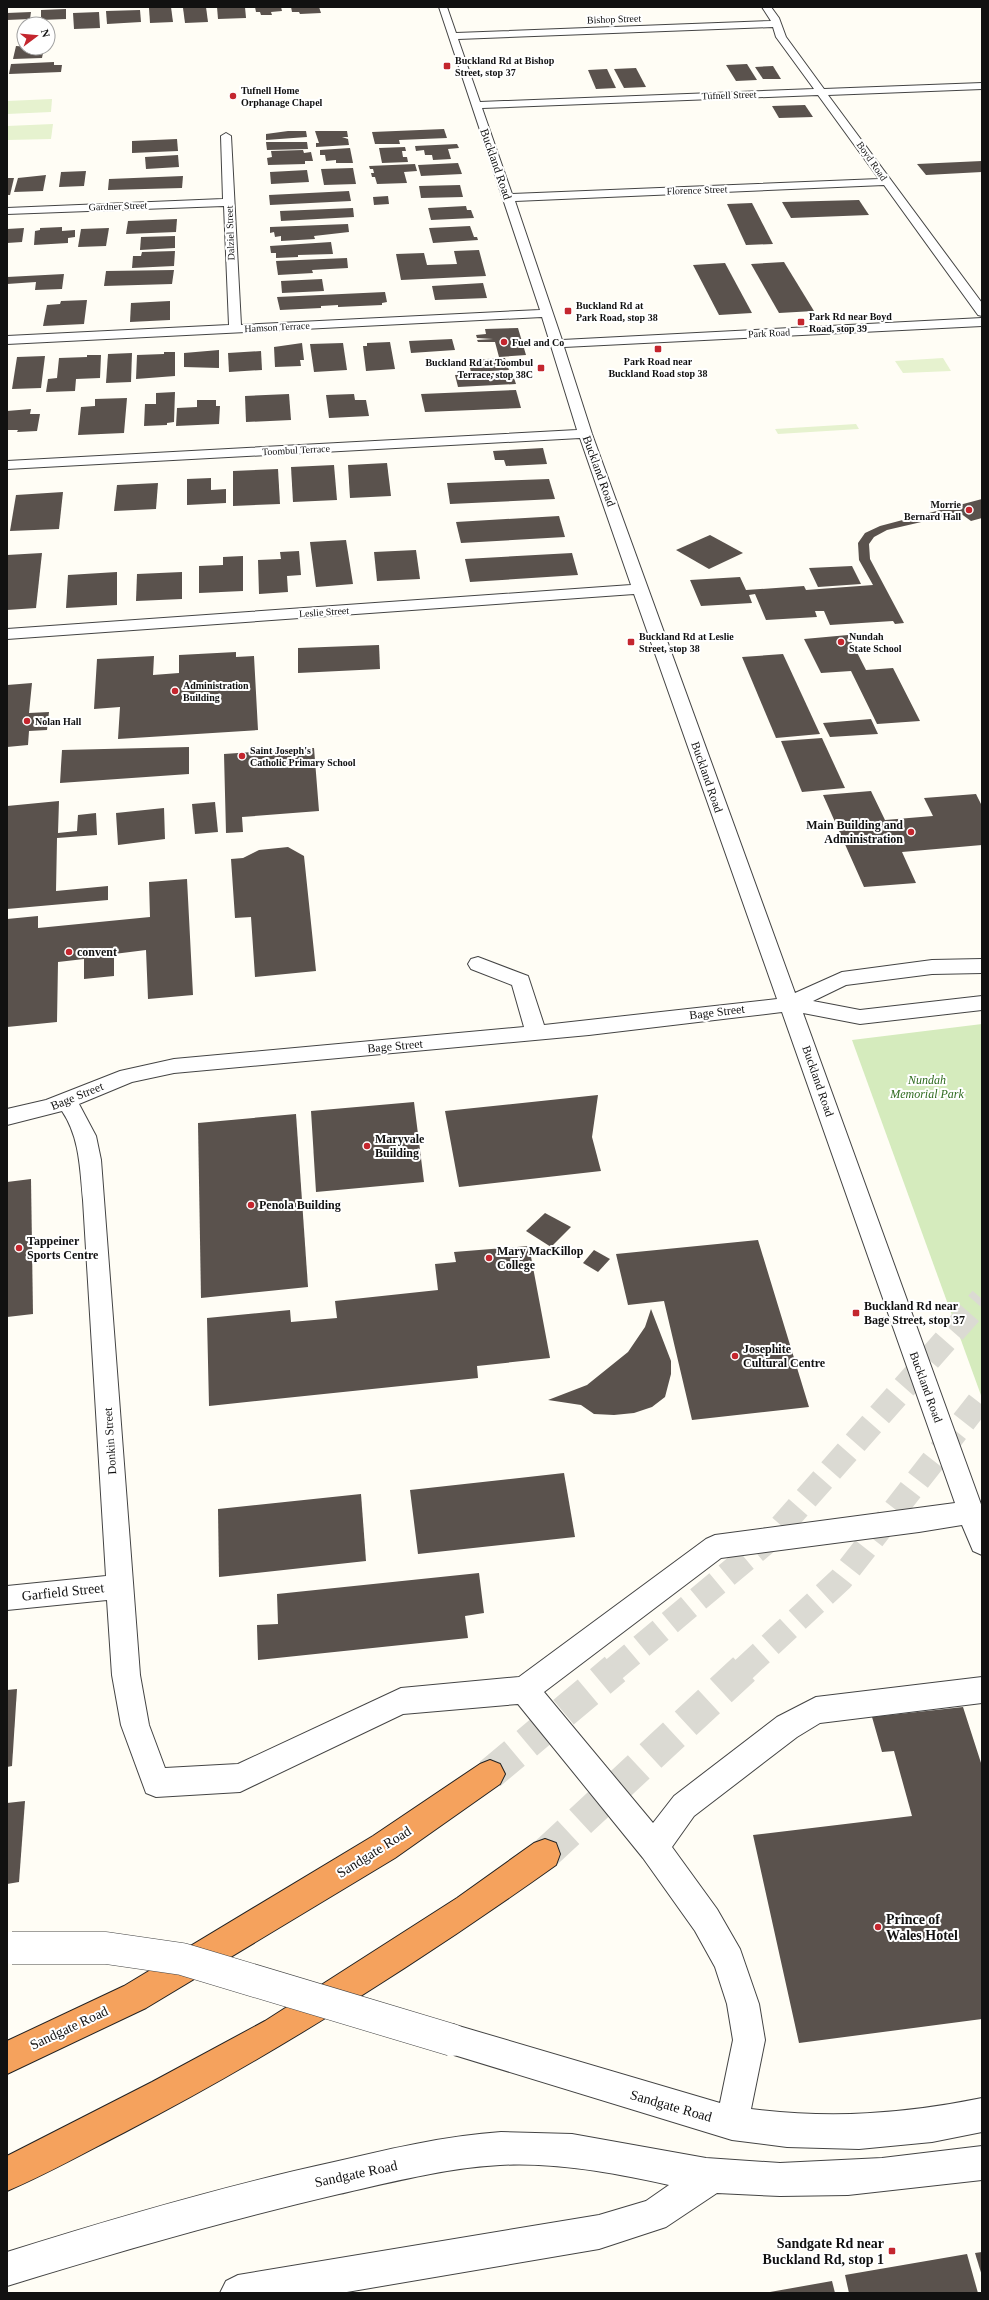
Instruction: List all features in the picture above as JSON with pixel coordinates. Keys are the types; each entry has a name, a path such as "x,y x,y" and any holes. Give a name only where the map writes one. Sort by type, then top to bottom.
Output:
{"highway":[{"name":"Sandgate Road","path":"7,2058 135,1997 384,1847 490,1774"},
{"path":"7,2174 164,2094 276,2032 468,1909 545,1854"}],"street":[{"name":"Buckland Road","path":"443,7 547,314 583,427 738,866 790,1004 982,1543"},
{"name":"Boyd Road","path":"766,7 776,24 781,37 823,92 886,182 982,312"},
{"name":"Bishop Street","path":"453,36 776,24"},
{"name":"Tufnell Street","path":"475,105 982,86"},
{"name":"Dalziel Street","path":"226,136 234,329"},
{"name":"Florence Street","path":"507,198 886,182"},
{"name":"Gardner Street","path":"7,211 229,202"},
{"name":"Hamson Terrace","path":"7,340 547,314"},
{"name":"Park Road","path":"557,344 982,322"},
{"name":"Toombul Terrace","path":"219,440 583,427"},
{"name":"Toombul Terrace","path":"7,465 583,427"},
{"name":"Leslie Street","path":"7,634 641,589"},
{"path":"478,964 521,981 536,1032"},
{"name":"Bage Street","path":"790,1004 842,979 932,966 982,966"},
{"name":"Bage Street","path":"7,1117 37,1111 127,1076 174,1066 589,1028 790,1004 860,1017 982,1003"},
{"name":"Donkin Street","path":"66,1101 78,1118 85,1132 94,1200 126,1675 135,1725 156,1783 240,1778 401,1701 524,1690"},
{"path":"732,2123 749,2040 743,2004 729,1960 706,1920 654,1847 524,1690 716,1547 919,1521 971,1512"},
{"name":"Garfield Street","path":"7,1598 119,1587"},
{"path":"654,1847 684,1806 787,1726 816,1710 982,1690"},
{"name":"Sandgate Road","path":"10,1949 106,1948 182,1959 732,2123 787,2130 860,2132 932,2124 982,2115"},
{"name":"Sandgate Road","path":"7,2269 141,2227 297,2187 461,2153 520,2148 598,2154 713,2176 783,2179 854,2177 941,2169 982,2163"},
{"path":"238,2293 599,2232 654,2215 713,2176"}],"green space":[{"path":"52,99 51,112 7,114 7,101"},
{"path":"53,124 51,139 7,140 7,126"},
{"path":"943,358 951,371 903,373 895,361"},
{"path":"856,424 859,429 778,434 775,429"},
{"name":"Nundah Memorial Park","path":"982,1024 982,1398 852,1040"}],"building":[{"path":"171,7 173,22 150,23 149,8"},
{"path":"206,7 208,22 185,23 183,8"},
{"path":"217,7 245,7 246,18 218,19"},
{"path":"255,7 281,7 282,11 271,12 272,15 261,15 260,12 256,12"},
{"path":"291,7 319,7 321,13 300,14 299,12 292,12"},
{"path":"66,9 66,19 56,19 56,16 41,16 41,10"},
{"path":"140,10 141,22 107,24 106,11"},
{"path":"31,12 30,16 16,16 16,20 7,20 7,13"},
{"path":"99,12 100,28 74,29 73,13"},
{"path":"16,46 16,56 42,56 42,58 13,59"},
{"path":"54,62 54,65 62,65 61,72 9,74 11,64"},
{"path":"747,64 757,80 736,81 726,65"},
{"path":"773,66 781,79 763,79 755,67"},
{"path":"636,68 646,87 624,88 614,69"},
{"path":"607,69 616,88 596,89 588,70"},
{"path":"805,105 813,117 779,118 772,106"},
{"path":"444,129 447,138 399,140 400,144 375,144 372,132"},
{"path":"288,131 306,131 307,137 266,140 266,134"},
{"path":"315,131 347,131 348,137 342,137 348,139 349,145 316,147 316,143 319,143"},
{"path":"177,139 178,151 132,153 132,141"},
{"path":"266,142 307,142 308,149 267,150"},
{"path":"457,144 459,148 448,149 451,159 433,160 432,155 425,155 424,150 416,151 415,146"},
{"path":"405,147 406,151 402,151 403,157 407,157 408,162 382,163 379,148"},
{"path":"350,148 353,163 336,163 336,160 326,161 325,155 320,155 320,150"},
{"path":"303,150 304,153 311,152 313,161 305,161 305,164 268,165 267,158 272,157 271,151"},
{"path":"178,155 179,167 146,169 145,157"},
{"path":"982,161 982,172 926,175 917,164"},
{"path":"458,163 462,174 421,176 418,165"},
{"path":"415,164 417,171 404,172 407,183 377,184 375,177 372,177 371,173 374,173 373,169 370,169 369,166"},
{"path":"353,168 356,184 324,185 321,169"},
{"path":"307,170 309,182 271,184 270,172"},
{"path":"86,171 84,186 59,187 61,172"},
{"path":"46,175 43,191 14,192 18,178"},
{"path":"183,176 182,188 108,190 109,179"},
{"path":"7,178 14,178 10,195 7,195"},
{"path":"460,185 463,197 421,198 419,186"},
{"path":"349,191 351,201 270,205 269,195"},
{"path":"388,196 389,204 374,205 373,197"},
{"path":"859,200 869,215 791,218 782,202"},
{"path":"752,203 773,244 746,245 727,204"},
{"path":"466,206 467,210 471,210 474,218 431,220 428,208"},
{"path":"353,208 354,217 281,221 280,211"},
{"path":"177,219 176,232 126,234 128,221"},
{"path":"348,224 349,232 314,236 315,239 281,241 281,236 275,237 274,232 270,233 270,227"},
{"path":"470,226 474,237 477,237 478,240 433,243 429,228"},
{"path":"62,227 62,231 75,230 75,237 68,238 68,243 34,245 35,231 40,230 40,228"},
{"path":"24,228 22,242 7,243 7,229"},
{"path":"109,228 106,246 78,247 81,229"},
{"path":"175,236 175,248 140,250 141,237"},
{"path":"331,242 333,254 298,255 298,257 276,258 276,253 271,253 270,246"},
{"path":"479,250 486,276 401,280 396,254 424,253 427,265 457,264 454,251"},
{"path":"175,251 174,266 132,268 133,256 141,256 142,252"},
{"path":"347,258 348,268 312,270 313,273 278,275 276,261"},
{"path":"784,262 814,311 779,313 751,264"},
{"path":"725,263 752,313 719,315 693,265"},
{"path":"174,270 172,284 104,286 106,271"},
{"path":"64,274 62,289 35,290 36,282 7,284 7,277"},
{"path":"322,279 324,291 282,293 281,281"},
{"path":"483,283 487,298 435,300 432,286"},
{"path":"385,292 387,302 382,303 382,305 338,307 338,305 321,306 321,308 280,310 277,297"},
{"path":"87,300 84,324 43,326 47,305 60,304 61,301"},
{"path":"170,301 170,320 130,322 131,303"},
{"name":"Fuel and Co","path":"518,328 526,355 499,357 495,342 478,342 477,340 493,339 477,338 476,335 486,334 485,329"},
{"path":"452,339 455,350 411,353 409,341"},
{"path":"390,342 395,369 366,371 363,346 367,346 367,343"},
{"path":"302,343 304,360 300,360 301,366 275,367 274,347"},
{"path":"343,343 347,370 314,372 310,344"},
{"path":"219,350 219,368 184,367 184,353"},
{"path":"261,351 262,370 229,372 228,353"},
{"path":"164,352 175,352 175,376 136,379 137,355 164,354"},
{"path":"132,353 131,382 106,383 108,354"},
{"path":"87,355 101,355 100,378 76,379 75,391 46,392 48,379 57,378 59,358 87,357"},
{"path":"45,356 41,388 12,389 17,357"},
{"path":"505,358 509,370 471,372 468,360"},
{"path":"512,372 516,384 458,387 455,375"},
{"path":"516,390 521,408 425,412 421,394"},
{"path":"175,392 174,422 167,423 167,425 144,426 145,404 156,404 156,393"},
{"path":"289,394 291,420 246,422 245,396"},
{"path":"354,394 355,400 366,400 369,416 329,418 326,395"},
{"path":"127,398 124,433 78,435 81,407 95,406 95,399"},
{"path":"197,400 216,400 216,406 220,406 219,424 176,426 177,408 197,407"},
{"path":"31,409 30,414 40,414 37,431 17,432 18,430 7,430 7,411"},
{"path":"543,448 547,464 506,466 504,460 495,460 493,451"},
{"path":"387,463 391,496 350,498 348,465"},
{"path":"334,465 337,500 293,502 291,467"},
{"path":"278,469 280,504 233,506 233,471"},
{"path":"211,478 211,490 226,489 226,503 187,505 187,479"},
{"path":"549,479 555,499 450,504 447,483"},
{"path":"158,483 156,509 114,511 117,485"},
{"path":"63,492 59,529 10,531 16,495"},
{"path":"982,499 982,518 971,521 960,513 887,530 874,537 869,544 870,559 904,623 895,624 893,621 830,625 824,611 815,611 817,617 766,620 755,594 749,595 752,603 701,606 690,580 740,577 746,590 804,586 806,590 873,585 859,560 858,543 865,533 880,526"},
{"path":"559,516 565,537 461,543 456,522"},
{"path":"710,535 743,553 709,569 676,550"},
{"path":"346,540 353,584 316,587 310,542"},
{"path":"416,550 420,579 377,581 374,552"},
{"path":"299,551 301,575 287,576 288,592 259,594 258,560 281,559 280,552"},
{"path":"42,553 36,608 7,610 7,555"},
{"path":"572,553 578,575 470,582 465,559"},
{"path":"243,556 243,591 199,593 199,566 223,565 223,557"},
{"path":"852,566 861,584 818,587 809,568"},
{"path":"117,572 117,605 66,608 68,575"},
{"path":"182,572 182,599 136,601 137,574"},
{"path":"848,635 866,670 893,668 920,721 877,724 851,671 821,673 804,639"},
{"path":"379,645 380,669 298,673 298,648"},
{"name":"Administration Building","path":"236,652 236,657 254,656 258,730 118,739 120,707 94,709 97,659 154,656 153,675 179,673 179,655"},
{"path":"783,654 820,734 776,738 742,657"},
{"name":"Nolan Hall","path":"32,683 29,713 49,712 47,730 29,731 28,745 7,747 7,685"},
{"path":"871,719 878,734 830,737 823,723"},
{"path":"822,738 845,788 802,792 781,741"},
{"path":"189,747 189,774 60,783 62,750"},
{"path":"314,748 319,811 242,817 243,832 226,833 224,754"},
{"name":"Main Building and Administration","path":"871,791 885,820 933,816 924,798 976,794 982,806 982,845 902,852 916,883 864,887 823,795"},
{"path":"59,801 58,833 77,831 78,815 96,813 97,835 57,838 56,891 108,886 108,900 7,909 7,806"},
{"path":"215,802 218,832 195,834 192,804"},
{"path":"164,808 165,839 118,845 116,813"},
{"path":"288,847 304,856 316,971 255,977 251,917 235,918 231,859 243,858 259,850"},
{"name":"convent","path":"187,879 193,995 148,999 146,950 114,954 114,976 84,979 84,959 58,962 57,1022 7,1027 7,919 38,916 38,928 150,917 149,882"},
{"path":"598,1095 592,1137 601,1171 459,1187 445,1111"},
{"name":"Maryvale Building","path":"414,1102 424,1182 316,1192 311,1111"},
{"name":"Penola Building","path":"296,1114 308,1287 201,1298 198,1123"},
{"name":"Tappeiner Sports Centre","path":"31,1179 33,1314 7,1317 7,1182"},
{"path":"545,1213 571,1227 551,1247 526,1231"},
{"name":"Josephite Cultural Centre","path":"758,1240 809,1407 692,1420 664,1301 628,1305 616,1254"},
{"path":"529,1246 550,1358 477,1366 478,1378 209,1406 207,1318 290,1310 291,1322 337,1318 335,1301 438,1290 435,1264 456,1262 454,1252"},
{"path":"594,1250 610,1259 598,1272 583,1263"},
{"path":"651,1309 671,1361 671,1374 665,1397 652,1407 634,1413 614,1415 594,1414 581,1405 548,1400 587,1385 628,1352 645,1327"},
{"path":"564,1473 575,1537 418,1554 410,1490"},
{"path":"361,1494 366,1561 219,1577 218,1509"},
{"path":"479,1573 484,1613 465,1616 468,1638 258,1660 257,1625 278,1624 277,1594"},
{"path":"17,1689 12,1766 7,1767 7,1690"},
{"name":"Prince of Wales Hotel","path":"963,1707 982,1766 982,2019 799,2043 753,1835 912,1816 894,1751 882,1752 872,1717"},
{"path":"25,1801 19,1882 7,1884 7,1803"},
{"path":"982,2252 982,2276 975,2253"},
{"path":"967,2254 978,2293 849,2293 845,2275"},
{"path":"832,2281 835,2293 770,2293 770,2292"}],"tunnel":[{"path":"613,1670 771,1538 982,1299"},
{"path":"743,1670 841,1579 982,1398"},
{"path":"490,1774 615,1669"},
{"path":"545,1854 744,1669"}],"place":[{"name":"Buckland Rd at Bishop Street, stop 37","path":"447,66"},
{"name":"Tufnell Home Orphanage Chapel","path":"233,96"},
{"name":"Buckland Rd at Park Road, stop 38","path":"568,311"},
{"name":"Park Rd near Boyd Road, stop 39","path":"801,322"},
{"name":"Fuel and Co","path":"504,342"},
{"name":"Park Road near Buckland Road stop 38","path":"658,349"},
{"name":"Buckland Rd at Toombul Terrace, stop 38C","path":"541,368"},
{"name":"Morrie Bernard Hall","path":"969,510"},
{"name":"Buckland Rd at Leslie Street, stop 38","path":"631,642"},
{"name":"Nundah State School","path":"841,642"},
{"name":"Administration Building","path":"175,691"},
{"name":"Nolan Hall","path":"27,721"},
{"name":"Saint Joseph's Catholic Primary School","path":"242,756"},
{"name":"Main Building and Administration","path":"911,832"},
{"name":"convent","path":"69,952"},
{"name":"Maryvale Building","path":"367,1146"},
{"name":"Penola Building","path":"251,1205"},
{"name":"Tappeiner Sports Centre","path":"19,1248"},
{"name":"Mary MacKillop College","path":"489,1258"},
{"name":"Buckland Rd near Bage Street, stop 37","path":"856,1313"},
{"name":"Josephite Cultural Centre","path":"735,1356"},
{"name":"Prince of Wales Hotel","path":"878,1927"},
{"name":"Sandgate Rd near Buckland Rd, stop 1","path":"892,2251"}]}
